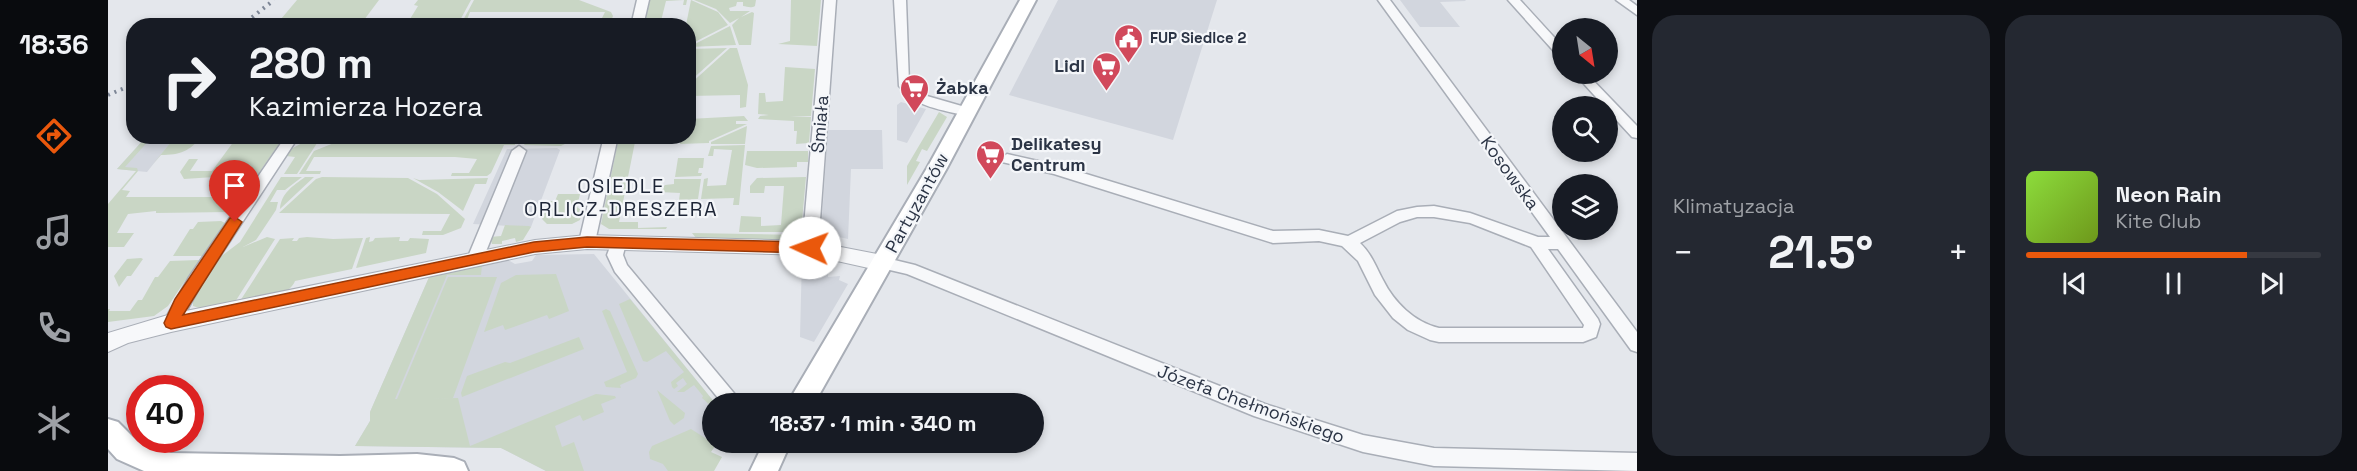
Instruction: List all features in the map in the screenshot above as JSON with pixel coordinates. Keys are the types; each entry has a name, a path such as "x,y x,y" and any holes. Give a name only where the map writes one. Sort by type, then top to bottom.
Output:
{"main road":[{"name":"Partyzantów","path":"806,393 882,263 1028,0"},
{"path":"108,431 127,450 146,459 171,466 340,469 417,467 454,471"},
{"path":"764,471 773,453"}],"street":[{"path":"639,18 643,0"},
{"name":"Śmiała","path":"810,248 830,0"},
{"path":"900,0 903,83 907,90 923,99 967,112"},
{"name":"Kosowska","path":"1384,0 1637,345"},
{"path":"1514,0 1552,42"},
{"path":"1622,0 1637,12"},
{"path":"1590,84 1637,134"},
{"path":"171,323 195,281 288,144"},
{"path":"587,242 609,144"},
{"path":"475,259 519,152"},
{"path":"1006,159 1055,169 1273,237 1320,235 1348,243 1358,250 1381,292 1413,326 1425,333 1439,336 1583,335 1590,332 1592,324 1536,243"},
{"path":"1348,243 1403,215 1429,212 1445,213 1512,231 1536,243 1562,243"},
{"path":"108,343 123,336 171,323 534,247 587,242 810,248 882,263"},
{"path":"618,243 615,255 620,268 725,393"},
{"name":"Józefa Chełmońskiego","path":"882,263 910,270 1254,408 1350,441 1401,453 1434,457 1637,462"}],"shaded area":[{"path":"1058,0 1217,0 1173,140 1009,95"},
{"path":"1400,0 1466,1 1440,2 1460,27 1420,27"},
{"path":"901,102 926,109 907,143 897,140 897,105"},
{"path":"828,130 882,130 883,169 851,169 848,239 821,233"},
{"path":"140,144 169,144 147,172 117,169"},
{"path":"557,148 560,150 531,227 473,224 507,149"},
{"path":"594,254 707,393 702,393 702,453 704,453 698,471 546,471 501,448 355,446 370,421 370,412 430,275 508,260 515,264 532,261 536,255"},
{"path":"802,256 827,260 828,277 840,276 839,280 848,284 814,342 800,337"}],"green space":[{"path":"297,0 379,0 366,18 282,18"},
{"path":"418,0 471,0 461,18 411,18 418,6 414,5"},
{"path":"474,0 579,0 611,12 613,16 612,18 602,18 605,12 470,12 468,18 464,18"},
{"path":"650,0 684,0 666,1 662,18 646,18"},
{"path":"691,0 718,12 728,25 696,41 696,18 687,18"},
{"path":"694,0 756,0 753,7 743,6 743,2 737,2 736,6 729,8 730,11 750,11 741,17 754,13 751,45 739,45 732,25 739,18 730,23 716,9"},
{"path":"791,0 821,0 817,46 778,44 790,41"},
{"path":"730,26 736,45 696,47 696,43"},
{"path":"727,48 696,76 696,49"},
{"path":"730,48 737,48 748,85 746,107 740,108 740,95 696,96 696,79"},
{"path":"785,67 815,69 811,116 790,117 811,117 809,143 796,144 797,131 794,131 794,121 758,119 760,116 769,115 758,114 759,93 765,93 766,102 783,101"},
{"path":"939,112 947,117 927,151 922,149 916,161 920,162 907,185 907,166"},
{"path":"744,116 748,121 736,121 736,124 747,124 709,143 696,143 696,119"},
{"path":"747,126 745,144 711,144 711,142"},
{"path":"140,144 146,144 125,167 137,168 138,171 122,190 130,191 126,197 232,197 238,188 245,185 250,191 239,207 229,212 156,213 156,211 128,214 117,233 134,233 124,247 108,247 108,204 136,171 117,169"},
{"path":"169,144 195,144 179,153 161,155 153,164"},
{"path":"232,144 279,144 258,174 184,179 180,172 189,159 198,159 190,171 212,171"},
{"path":"300,144 316,144 297,174 284,174 295,157 286,156 291,149"},
{"path":"332,144 515,144 504,145 491,173 487,176 451,176 452,173 469,173 477,159 455,157 314,157 306,171 321,171 320,174 299,174 314,151"},
{"path":"525,144 565,144 561,146"},
{"path":"618,144 635,144 619,222 638,222 638,228 667,227 666,229 609,229 601,224"},
{"path":"745,145 739,205 733,205 734,198 701,199 704,179 708,178 707,186 726,185 732,150 714,149 713,156 708,156 711,146"},
{"path":"747,151 808,151 808,162 797,162 797,167 757,168 745,165"},
{"path":"678,158 704,158 703,168 699,168 698,173 702,173 701,176 675,177"},
{"path":"281,177 302,177 285,190 277,190 270,202 278,202 276,210 256,240 243,247 267,237 275,239 235,302 202,309 193,306 197,292 194,292 215,261 240,242"},
{"path":"305,177 314,177 280,209 285,194"},
{"path":"322,177 408,178 437,194 465,219 461,228 443,235 422,235 423,231 441,231 450,214 279,213 316,179"},
{"path":"806,177 801,232 739,232 741,216 761,217 761,226 781,225 784,186 765,186 764,193 750,193 750,186 757,178"},
{"path":"413,178 419,180 488,178 486,184 475,184 463,211 438,192"},
{"path":"674,179 701,179 698,199 679,200 680,193 659,192 665,185 674,184"},
{"path":"558,194 580,194 577,207 582,211 580,220 572,224 547,224 542,219 549,201 555,201"},
{"path":"221,221 225,223 202,256 173,256 190,229 193,229 198,222"},
{"path":"505,225 531,227 523,240 516,242 515,238 502,241 502,244 492,244 490,237 501,236"},
{"path":"692,233 799,235 788,240 696,238"},
{"path":"370,237 369,242 375,238 400,237 399,241 408,241 410,238 429,239 426,253 356,268 366,238"},
{"path":"294,238 292,241 297,241 299,238 363,238 352,269 295,281 292,287 279,294 240,301 280,239"},
{"path":"127,259 143,259 131,276 127,276 119,287 114,276"},
{"path":"199,260 168,306 154,316 108,322 108,309 109,311 130,311 138,300 142,300 155,277 158,277 170,261"},
{"path":"482,265 481,275 447,275 395,399 458,398 470,446 596,394 615,396 616,398 601,404 604,412 583,421 580,415 555,426 562,447 574,442 584,471 546,471 501,448 355,446 370,421 370,412 430,275"},
{"path":"556,274 569,311 549,319 547,315 505,330 503,325 484,332 501,283 516,275"},
{"path":"448,277 497,277 453,398 397,399"},
{"path":"630,299 707,393 702,395 694,385 684,392 677,392 687,384 683,378 676,383 678,386 674,389 672,387 671,382 684,372 666,351 647,362 643,361 619,304"},
{"path":"606,309 610,311 638,374 636,378 620,385 621,388 606,387 604,382 627,372 602,311"},
{"path":"579,337 584,349 462,397 461,393 467,376 505,362 510,363"},
{"path":"657,390 685,413 684,418 674,425 670,421"},
{"path":"691,429 702,436 702,453 713,453 722,457 714,471 668,471 663,464 650,459 649,452 652,446"}],"railway":[{"path":"251,18 274,0"},
{"path":"108,95 126,87"}],"place":[{"name":"FUP Siedlce 2","path":"1129,64"},
{"name":"Lidl","path":"1106,92"},
{"name":"Żabka","path":"915,114"},
{"name":"Delikatesy Centrum","path":"990,180"}],"district":[{"name":"OSIEDLE ORLICZ-DRESZERA","path":"621,198"}],"route":[{"path":"235,222 180,303 171,323 534,247 587,242 810,248"}]}
